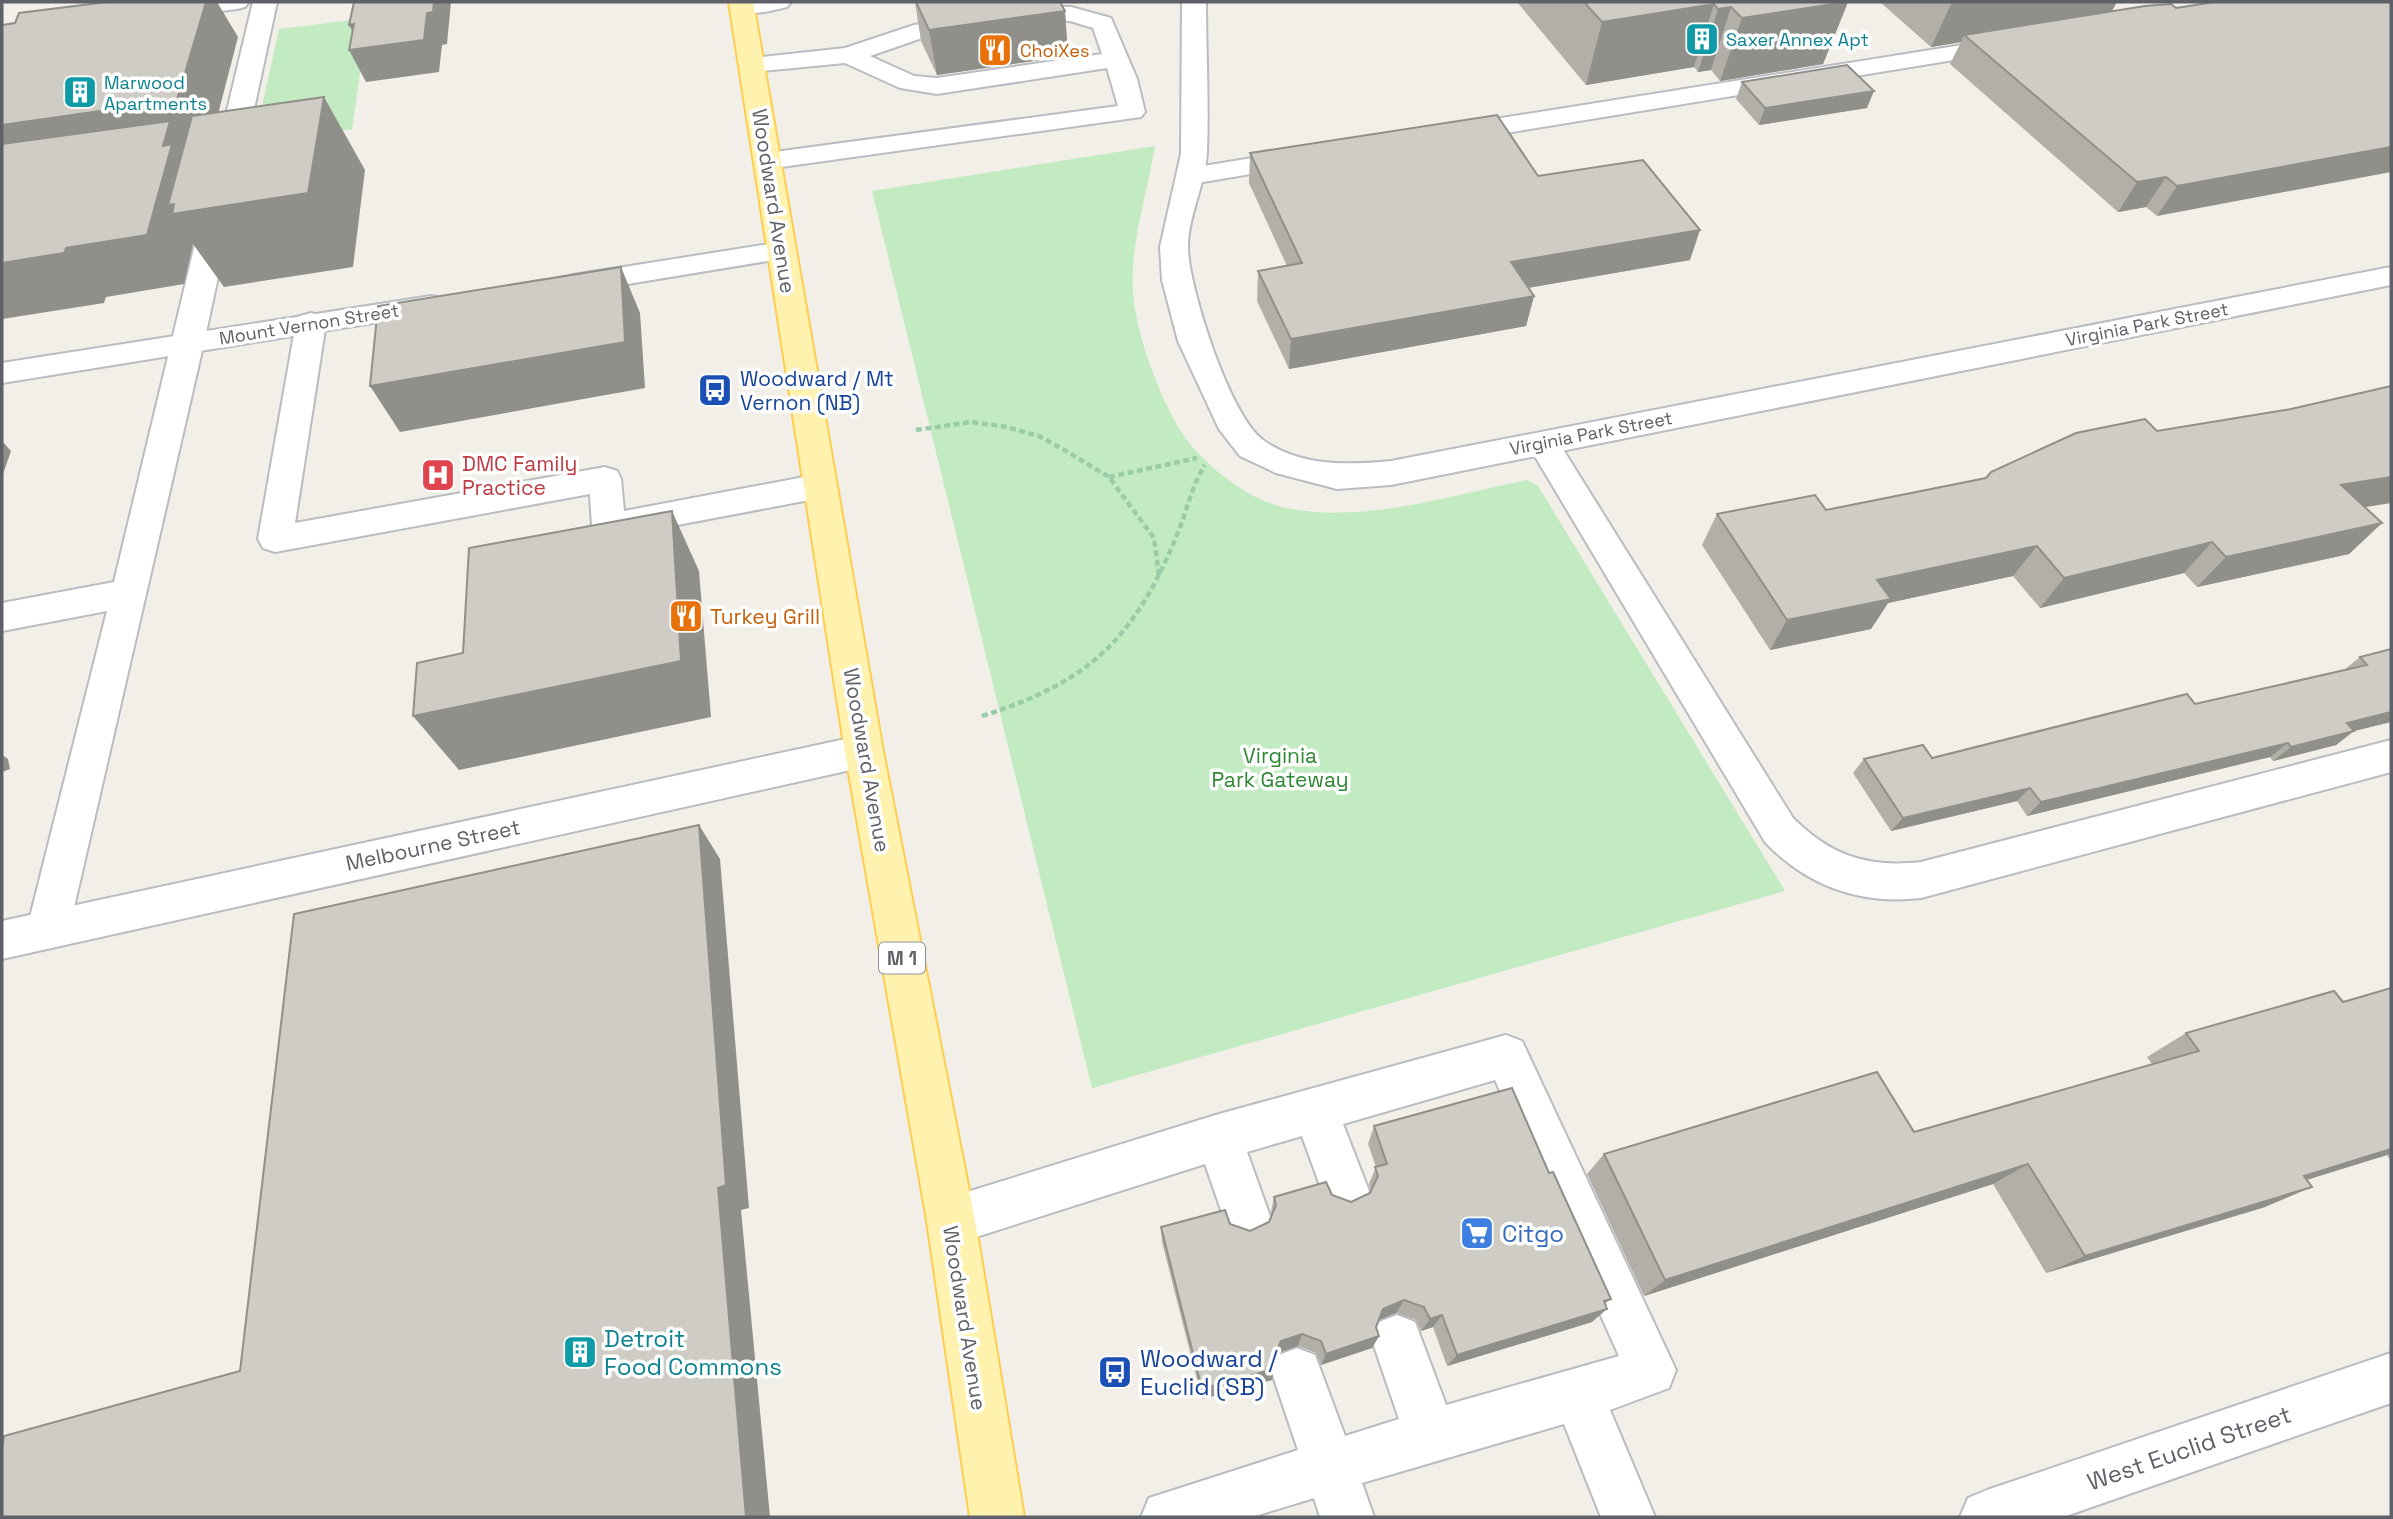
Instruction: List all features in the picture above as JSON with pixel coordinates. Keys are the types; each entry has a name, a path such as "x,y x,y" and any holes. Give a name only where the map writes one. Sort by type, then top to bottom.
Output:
{"main road":[{"name":"Woodward Avenue","path":"742,4 864,751 951,1221 997,1517"}],"street":[{"path":"140,14 237,2"},
{"path":"48,929 189,342 217,158 265,2"},
{"path":"742,4 779,2"},
{"name":"Virginia Park Street","path":"1194,2 1196,123 1191,176 1174,247 1177,280 1193,341 1235,429 1251,448 1288,465 1337,477 1391,473 2391,276"},
{"path":"752,65 848,55 914,32 1034,13 1070,14 1103,23 1117,59 1132,112 767,161"},
{"path":"1424,138 2027,41"},
{"path":"848,55 909,83 937,86 1117,59"},
{"path":"1191,176 1328,154"},
{"path":"540,289 782,251"},
{"name":"Mount Vernon Street","path":"2,373 460,301"},
{"path":"311,323 275,539 605,479 609,526 820,486"},
{"path":"1543,443 1779,830 1796,849 1837,873 1892,885 1921,880 2391,756"},
{"path":"2,617 129,593"},
{"name":"Melbourne Street","path":"2,940 864,751"},
{"path":"951,1221 1219,1137 1506,1056 1651,1370 1578,1395 1431,1435 1168,1517"},
{"path":"1315,1109 1345,1191"},
{"path":"1219,1137 1247,1219"},
{"path":"1396,1340 1431,1435"},
{"path":"1297,1373 1348,1517"},
{"name":"West Euclid Street","path":"1987,1517 2391,1378"},
{"path":"1578,1395 1628,1517"}],"path":[{"path":"916,430 971,422 1002,426 1040,436 1109,477 1154,538 1159,576"},
{"path":"1109,477 1200,457"},
{"path":"982,716 1016,706 1078,678 1111,651 1133,623 1159,576 1207,462"}],"green space":[{"path":"368,18 352,129 254,143 279,29"},
{"name":"Virginia Park Gateway","path":"1155,146 1134,255 1135,309 1144,347 1158,386 1175,422 1193,447 1229,481 1258,498 1286,508 1316,512 1407,506 1527,480 1538,486 1785,891 1092,1088 872,191"}],"building":[{"path":"107,2 206,2 177,100 2,125 2,25 15,23 19,13"},
{"path":"354,2 434,2 433,12 427,13 424,40 349,50 354,24 349,25"},
{"path":"916,2 1060,2 1065,11 929,30"},
{"path":"1584,2 1847,2 1742,18 1731,7 1718,9 1714,4 1602,22"},
{"path":"2215,2 2391,2 2391,147 2177,186 2166,177 2137,182 1964,35 2145,6 2171,4 2176,8"},
{"path":"1847,65 1874,91 1765,108 1742,82"},
{"path":"324,97 308,193 172,214 174,204 168,205 192,116"},
{"path":"1497,115 1538,176 1643,160 1700,230 1511,262 1534,296 1291,339 1258,271 1302,263 1250,153"},
{"path":"170,121 163,146 172,144 147,235 66,248 64,253 2,263 2,144"},
{"path":"621,267 625,342 370,386 378,306"},
{"path":"2391,386 2391,477 2341,485 2382,523 2226,557 2212,542 2064,578 2037,546 1877,580 1891,599 1787,620 1717,514 1815,495 1826,510 1986,478 1991,472 2076,433 2145,419 2157,431 2291,409"},
{"path":"672,511 681,661 413,716 417,663 463,653 469,548"},
{"path":"2391,649 2391,712 2347,723 2354,731 2291,747 2288,743 2041,802 2030,788 1903,818 1864,759 1923,745 1932,758 2187,694 2195,704 2367,665 2360,657"},
{"path":"699,825 726,1185 718,1188 746,1517 2,1517 4,1436 240,1371 294,914"},
{"path":"2391,988 2391,1149 2304,1176 2312,1187 2085,1256 2028,1164 1665,1280 1604,1154 1877,1072 1914,1132 2199,1051 2186,1033 2334,991 2343,1002"},
{"path":"1512,1088 1549,1173 1553,1172 1611,1299 1604,1301 1607,1309 1457,1355 1442,1315 1430,1319 1424,1307 1404,1300 1383,1309 1376,1327 1379,1336 1326,1354 1321,1341 1302,1334 1281,1341 1272,1361 1274,1369 1202,1389 1161,1227 1225,1210 1230,1224 1250,1231 1269,1222 1276,1205 1274,1197 1326,1182 1332,1195 1351,1202 1370,1193 1378,1176 1375,1167 1387,1164 1374,1126"}],"place":[{"name":"Saxer Annex Apt","path":"1702,39"},
{"name":"ChoiXes","path":"995,50"},
{"name":"Marwood Apartments","path":"80,92"},
{"name":"Woodward / Mt Vernon (NB)","path":"715,390"},
{"name":"DMC Family Practice","path":"438,475"},
{"name":"Turkey Grill","path":"686,616"},
{"name":"Citgo","path":"1477,1233"},
{"name":"Detroit Food Commons","path":"580,1352"},
{"name":"Woodward / Euclid (SB)","path":"1115,1372"}]}
